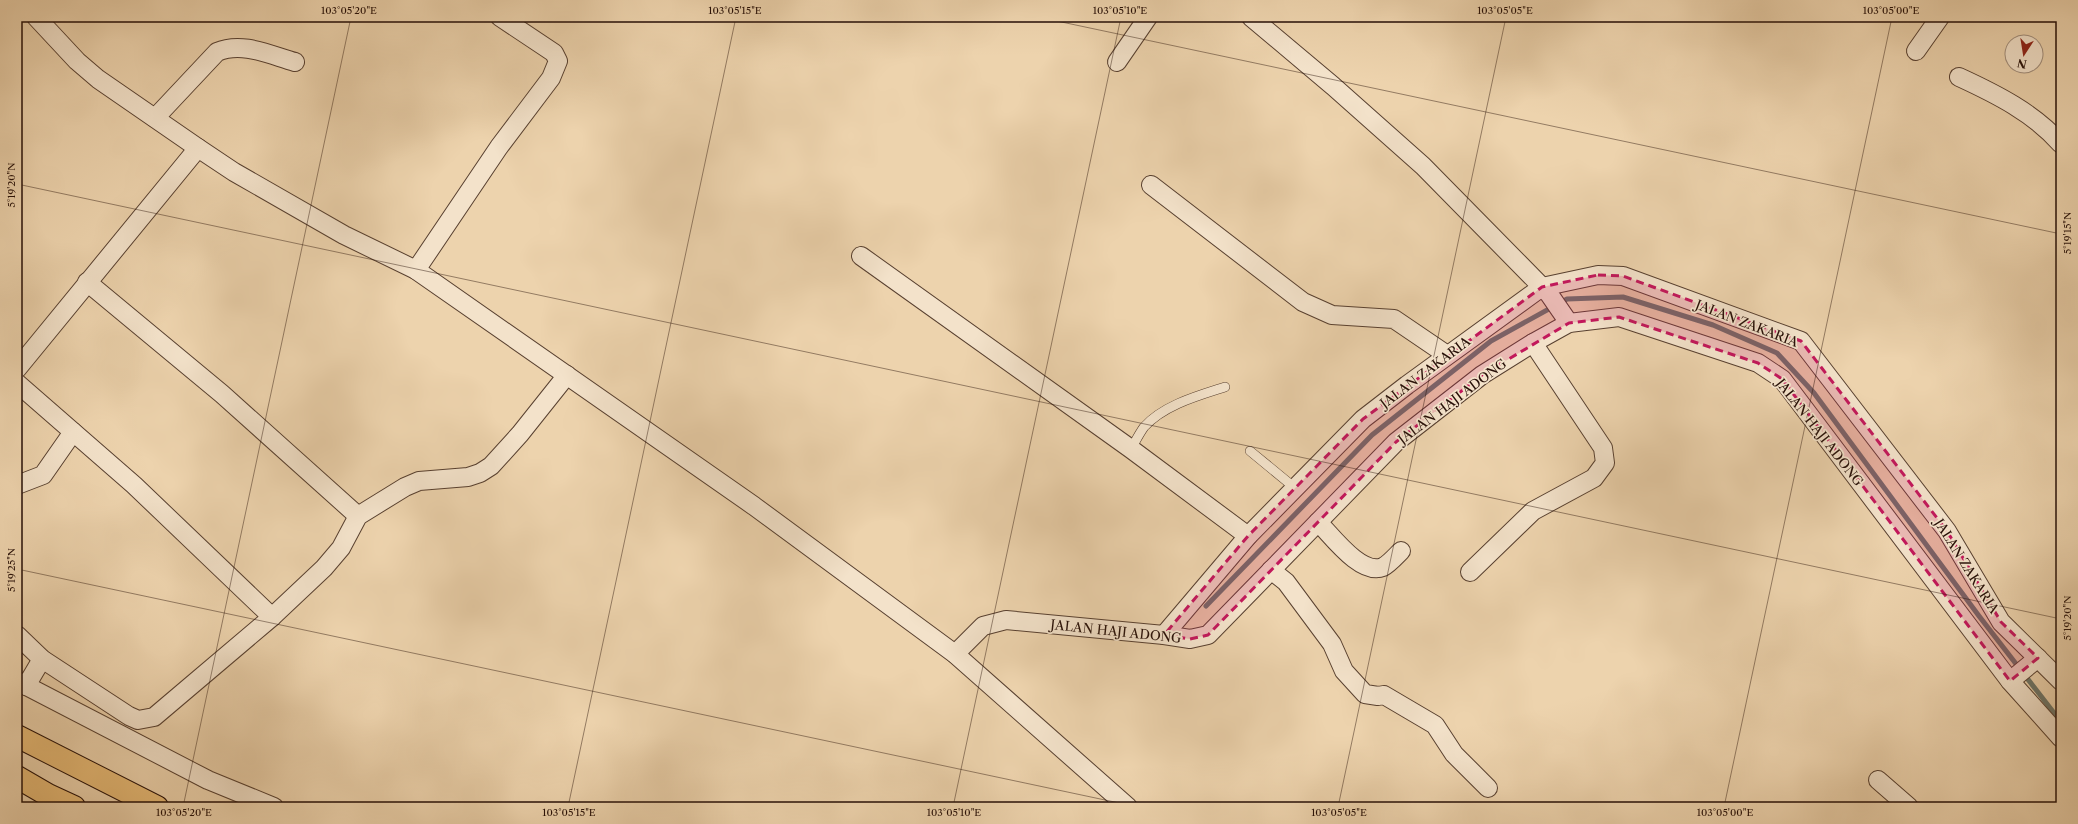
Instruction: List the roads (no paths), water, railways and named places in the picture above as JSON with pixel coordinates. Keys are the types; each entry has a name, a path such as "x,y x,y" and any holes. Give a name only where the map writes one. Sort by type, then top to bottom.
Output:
{"main road":[{"path":"17,736 157,807"},
{"path":"17,777 48,795 74,807"}],"street":[{"path":"36,17 77,61 98,79 198,148 234,172 344,235 416,270 754,506 955,654 1128,807"},
{"path":"416,270 499,146 551,78 556,69 558,61 554,53 500,17"},
{"path":"1116,62 1148,17"},
{"path":"1250,17 1333,86 1423,166 1546,290 1566,319"},
{"path":"1916,51 1940,17"},
{"path":"155,118 217,52 228,48 240,47 295,62"},
{"path":"1959,77 1988,90 2041,123 2061,144"},
{"path":"17,369 198,148"},
{"path":"1151,185 1303,302 1332,315 1394,319 1447,355"},
{"path":"861,256 1131,449 1248,536"},
{"name":"JALAN ZAKARIA","path":"1164,635 1248,536 1363,420 1447,355 1546,290 1598,275 1623,276 1801,341 1948,531 2001,622 2034,661 2061,681"},
{"path":"87,282 222,394 358,516"},
{"name":"JALAN HAJI ADONG","path":"955,654 983,626 1006,620 1164,635 1190,639 1208,635 1396,442 1482,375 1533,343 1566,319 1619,317 1758,363 1782,379 2012,679 2061,738"},
{"path":"1470,572 1533,511 1594,478 1606,463 1603,448 1533,343"},
{"path":"17,635 42,659 138,720 154,717 272,617 324,568 340,548 358,516 405,487 419,481 468,477 480,473 491,466 520,434 567,375"},
{"path":"17,383 134,486 272,617"},
{"path":"17,485 43,475 73,432"},
{"path":"1318,522 1357,562 1372,569 1383,567 1401,551"},
{"path":"1271,570 1286,582 1332,644 1344,671 1365,694 1378,696 1384,695 1436,725 1454,754 1488,788"},
{"path":"42,659 22,684 208,780 274,807"},
{"path":"2012,679 2034,661"},
{"path":"130,740 138,720"},
{"path":"1878,780 1909,807"}],"lane":[{"path":"1131,449 1144,427 1161,413 1190,398 1225,387"},
{"path":"1250,451 1295,488"}],"waterway":[{"path":"1206,606 1372,435 1491,341 1567,299 1623,297 1713,325 1777,353 1814,393 1979,616 2061,722"}]}
